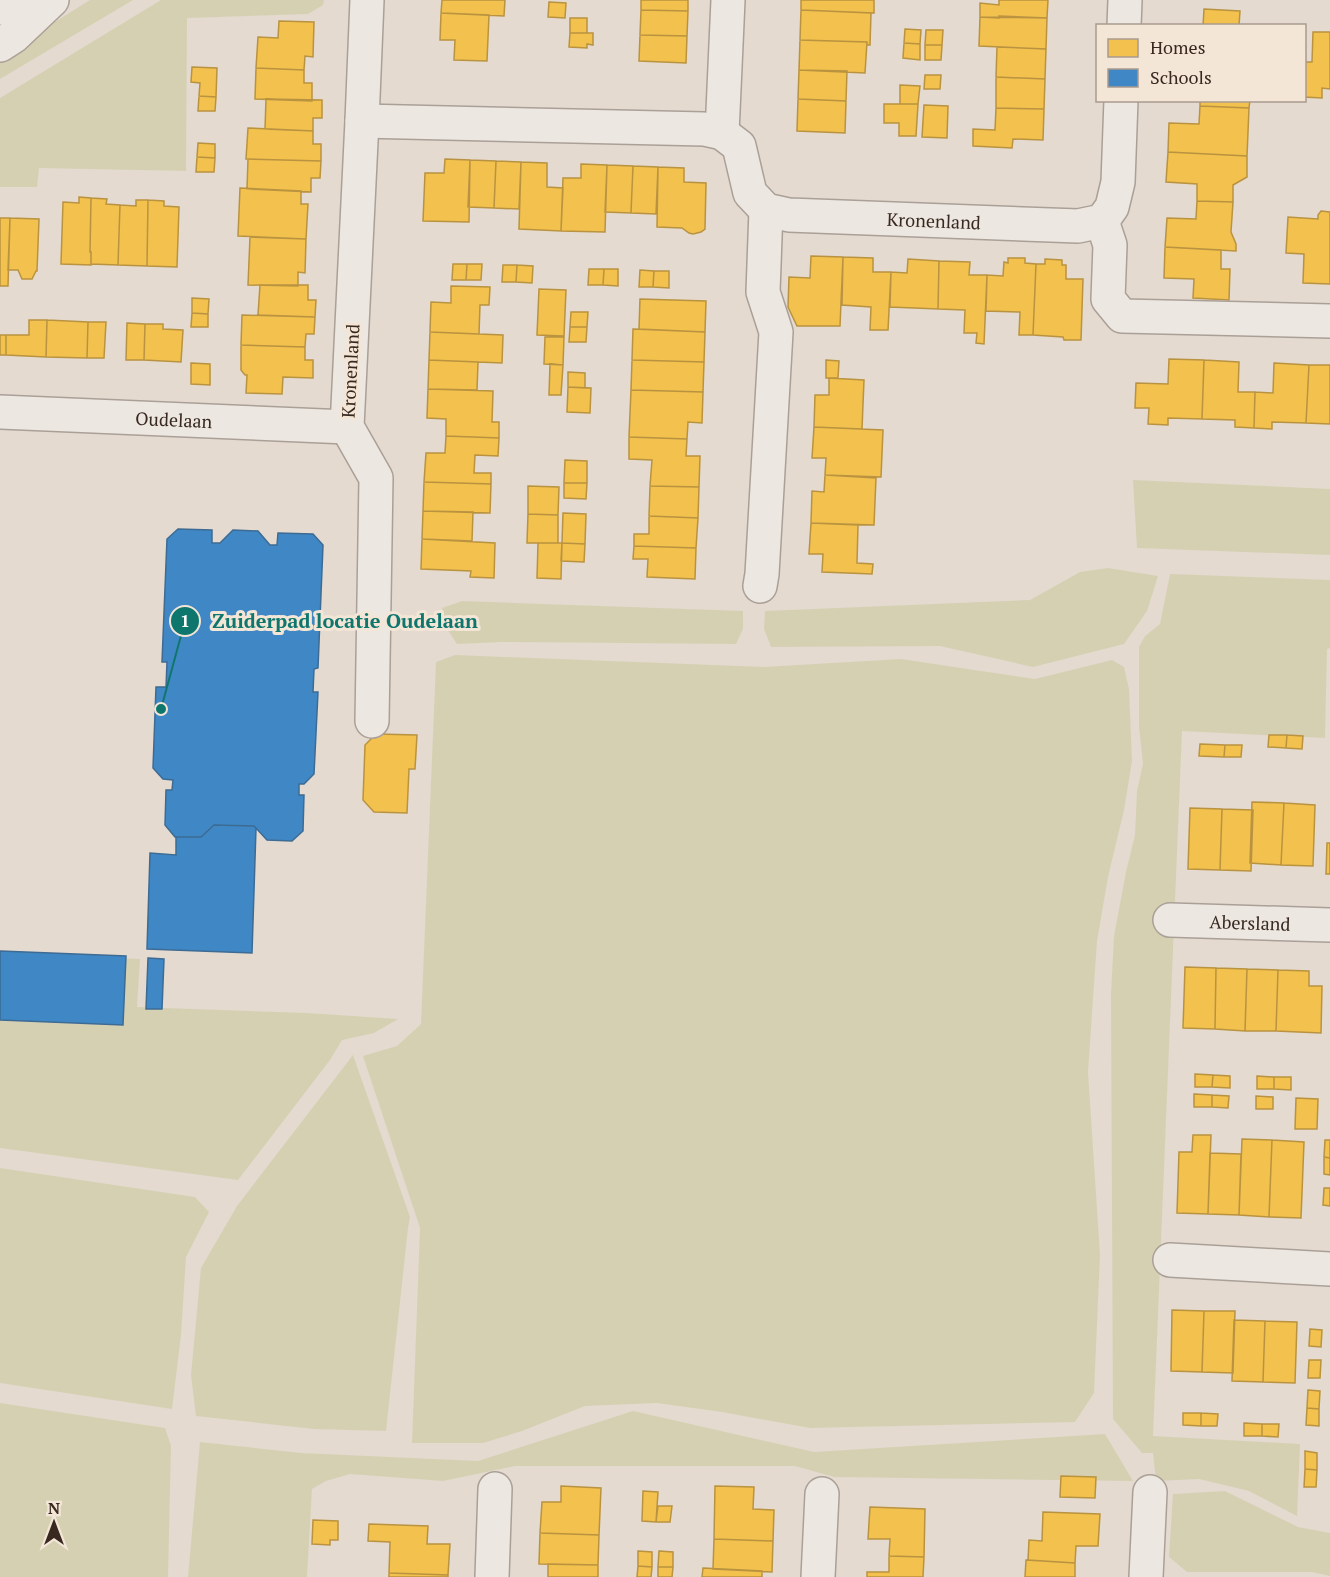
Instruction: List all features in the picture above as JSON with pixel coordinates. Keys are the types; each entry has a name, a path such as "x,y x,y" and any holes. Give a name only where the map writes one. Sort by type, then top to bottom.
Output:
{"street":[{"path":"0,8 30,0"},
{"path":"0,45 14,36 52,0"},
{"name":"Kronenland","path":"367,0 347,426 376,478 372,721"},
{"path":"722,133 728,0"},
{"path":"1124,24 1125,0"},
{"path":"1121,102 1118,183 1112,207 1102,220 1110,245 1108,299 1122,316 1330,321"},
{"path":"362,121 704,129 722,133 739,146 750,193 766,210 763,292 777,332 760,586"},
{"name":"Kronenland","path":"766,210 789,215 1078,226 1102,220"},
{"name":"Oudelaan","path":"0,412 347,426"},
{"name":"Abersland","path":"1170,920 1330,925"},
{"path":"1170,1260 1330,1269"},
{"path":"492,1577 495,1489"},
{"path":"1146,1577 1150,1492"},
{"path":"818,1577 822,1494"}],"shaded area":[{"path":"90,0 133,0 0,79 0,56"},
{"path":"161,0 324,0 323,5 308,14 187,18 186,171 39,168 37,187 0,187 0,98"},
{"path":"1133,480 1330,489 1330,555 1137,548"},
{"path":"1108,568 1158,576 1147,611 1124,644 1033,667 940,646 771,647 764,629 765,611 1030,600 1080,572"},
{"path":"1170,574 1330,580 1330,648 1327,649 1325,738 1182,731 1153,1436 1300,1444 1297,1516 1249,1491 1199,1479 1156,1481 1153,1453 1142,1453 1113,1419 1111,994 1114,936 1135,835 1137,791 1143,764 1139,727 1139,647 1145,636 1160,624"},
{"path":"462,601 743,611 743,629 736,644 502,642 457,644 445,626 442,608"},
{"path":"455,655 764,667 901,659 1035,679 1112,660 1124,667 1129,689 1132,761 1097,941 1088,1072 1100,1255 1094,1393 1075,1422 810,1428 657,1403 585,1406 522,1431 483,1443 412,1443 420,1228 363,1056 397,1046 421,1024 436,662"},
{"path":"0,953 140,959 137,1007 307,1013 398,1019 374,1033 342,1040 330,1060 238,1180 0,1148"},
{"path":"353,1055 410,1217 386,1431 314,1429 196,1416 191,1375 201,1268 237,1206"},
{"path":"0,1168 195,1197 209,1212 186,1257 181,1335 172,1409 0,1383"},
{"path":"0,1403 165,1428 171,1446 168,1577 0,1577"},
{"path":"633,1411 814,1452 1105,1434 1133,1481 834,1477 795,1466 515,1466 443,1481 350,1474 326,1481 312,1489 307,1577 188,1577 200,1442 301,1453 478,1461"},
{"path":"1225,1491 1298,1527 1330,1533 1330,1576 1312,1572 1187,1572 1169,1557 1173,1494"}],"building: Homes":[{"path":"442,0 505,0 504,16 441,13"},
{"path":"641,0 688,0 688,11 641,10"},
{"path":"801,0 874,0 874,13 801,10"},
{"path":"999,0 1048,0 1047,18 980,17 980,3 999,5"},
{"path":"549,2 566,3 565,18 548,17"},
{"path":"1204,9 1240,11 1239,24 1203,24"},
{"path":"641,10 688,11 687,36 640,35"},
{"path":"801,10 871,13 870,45 867,45 867,42 800,40"},
{"path":"441,13 489,15 487,61 454,60 455,40 440,40"},
{"path":"999,16 1047,18 1046,49 979,46 980,17 999,18"},
{"path":"570,18 587,18 587,33 570,33"},
{"path":"279,21 314,22 313,57 305,56 304,70 256,68 258,37 278,38"},
{"path":"905,29 921,30 920,44 904,43"},
{"path":"926,30 943,30 942,45 925,45"},
{"path":"1313,32 1330,32 1330,89 1322,88 1322,98 1306,97 1306,62 1312,62"},
{"path":"570,33 593,33 593,45 587,44 587,48 569,47"},
{"path":"640,35 687,36 686,63 639,61"},
{"path":"800,40 867,42 865,73 799,70"},
{"path":"904,43 920,44 920,60 903,58"},
{"path":"925,45 942,45 941,60 925,60"},
{"path":"997,47 1046,49 1045,79 996,77"},
{"path":"192,67 217,68 216,97 199,96 200,83 191,82"},
{"path":"256,68 304,70 304,83 312,83 312,101 255,99"},
{"path":"799,70 847,71 846,101 798,99"},
{"path":"925,75 941,75 940,89 924,89"},
{"path":"996,77 1045,79 1044,109 996,108"},
{"path":"900,85 920,86 918,104 900,104"},
{"path":"199,96 216,97 215,111 198,111"},
{"path":"266,99 322,100 322,118 313,118 313,131 265,129"},
{"path":"798,99 846,101 845,133 797,131"},
{"path":"1200,102 1250,102 1249,108 1200,106"},
{"path":"884,104 918,104 916,136 899,136 899,123 884,123"},
{"path":"924,105 948,106 947,138 922,137"},
{"path":"1200,106 1249,108 1247,156 1168,152 1169,123 1199,124"},
{"path":"996,108 1044,109 1043,140 1013,139 1012,148 973,146 973,129 995,130"},
{"path":"248,128 313,131 313,144 321,144 321,161 246,159"},
{"path":"198,143 215,144 215,158 197,157"},
{"path":"1168,152 1247,156 1247,177 1233,185 1233,202 1197,201 1197,184 1166,182"},
{"path":"197,157 215,158 214,172 196,172"},
{"path":"248,159 321,161 320,178 311,178 311,192 247,189"},
{"path":"445,159 470,160 469,222 423,221 425,173 444,173"},
{"path":"470,160 496,161 494,208 468,207"},
{"path":"496,161 521,162 519,209 494,208"},
{"path":"521,162 547,163 547,187 563,188 561,231 519,229"},
{"path":"581,164 607,165 605,232 561,231 563,178 581,178"},
{"path":"607,165 633,166 631,213 605,212"},
{"path":"633,166 658,167 656,214 631,213"},
{"path":"658,167 684,168 684,182 706,183 705,229 701,232 693,234 682,228 657,227"},
{"path":"240,188 301,191 301,204 308,204 306,239 238,236"},
{"path":"79,197 91,198 91,265 61,264 63,202 79,203"},
{"path":"91,198 107,199 106,204 120,205 118,265 91,264"},
{"path":"136,200 148,200 147,266 118,265 120,205 136,206"},
{"path":"148,200 164,201 164,206 179,207 177,267 147,266"},
{"path":"1197,201 1233,202 1231,232 1236,251 1165,247 1167,218 1196,219"},
{"path":"1321,211 1330,212 1330,284 1303,283 1304,254 1286,253 1288,217 1318,219"},
{"path":"0,218 10,218 8,286 0,286"},
{"path":"10,218 39,219 37,271 32,279 22,279 18,270 8,270"},
{"path":"250,237 306,239 305,273 298,272 298,286 248,285"},
{"path":"1165,247 1221,250 1221,269 1230,269 1229,300 1193,298 1194,279 1164,278"},
{"path":"811,256 843,257 840,326 797,326 788,307 789,277 810,278"},
{"path":"843,257 873,258 873,272 891,272 888,330 870,330 871,307 842,305"},
{"path":"1008,258 1025,258 1025,263 1036,264 1033,335 1019,335 1020,312 986,311 987,275 1003,276 1004,262 1008,263"},
{"path":"908,259 939,261 938,309 890,307 891,272 907,273"},
{"path":"1045,259 1062,260 1062,265 1066,265 1066,279 1083,279 1081,340 1033,335 1036,264 1045,264"},
{"path":"939,261 970,262 969,275 987,275 984,344 976,343 977,333 964,333 965,310 938,309"},
{"path":"453,264 467,264 466,280 452,280"},
{"path":"467,264 482,264 481,280 466,280"},
{"path":"503,265 517,265 516,282 502,282"},
{"path":"517,265 533,266 532,283 516,282"},
{"path":"589,269 604,269 603,285 588,285"},
{"path":"604,269 618,269 618,286 603,285"},
{"path":"640,270 654,271 653,287 639,287"},
{"path":"654,271 669,271 669,288 653,287"},
{"path":"260,285 308,285 308,300 316,300 315,317 258,315"},
{"path":"451,286 490,287 489,305 480,305 479,334 430,332 431,302 451,303"},
{"path":"539,289 566,290 564,336 537,335"},
{"path":"192,298 209,299 208,314 192,313"},
{"path":"640,299 706,301 705,332 639,329"},
{"path":"571,312 588,312 587,327 570,327"},
{"path":"192,313 208,314 208,327 191,327"},
{"path":"242,315 315,317 314,334 306,334 305,347 241,345"},
{"path":"29,320 47,320 46,357 6,355 6,335 29,335"},
{"path":"47,320 88,322 87,358 46,357"},
{"path":"88,322 106,322 104,358 87,358"},
{"path":"127,323 145,324 144,360 126,360"},
{"path":"145,324 163,324 163,329 183,330 181,362 144,360"},
{"path":"570,327 587,327 586,342 569,342"},
{"path":"633,329 705,332 704,362 632,360"},
{"path":"430,332 503,335 502,363 429,360"},
{"path":"0,335 6,335 6,355 0,355"},
{"path":"545,337 564,337 563,365 544,364"},
{"path":"241,345 305,347 305,360 313,360 313,378 283,377 282,394 246,393 247,375 241,370"},
{"path":"1169,359 1204,360 1202,419 1168,418 1168,425 1148,424 1149,408 1135,408 1136,383 1168,384"},
{"path":"429,360 478,362 477,390 428,389"},
{"path":"632,360 704,362 703,392 631,390"},
{"path":"826,360 839,361 838,378 826,378"},
{"path":"1204,360 1239,362 1238,392 1255,392 1254,428 1235,427 1235,420 1202,419"},
{"path":"191,363 210,364 210,385 191,384"},
{"path":"1274,363 1309,365 1306,423 1272,422 1272,429 1254,428 1255,392 1273,393"},
{"path":"550,364 563,365 561,395 549,395"},
{"path":"1309,365 1330,365 1330,424 1306,423"},
{"path":"568,372 585,373 585,388 568,387"},
{"path":"829,378 864,380 862,429 814,427 815,395 829,395"},
{"path":"568,387 591,388 590,413 567,412"},
{"path":"428,389 493,391 492,422 499,422 499,438 446,436 446,419 427,418"},
{"path":"631,390 703,392 702,423 688,422 687,439 629,437"},
{"path":"814,427 883,430 881,477 825,475 826,458 812,458"},
{"path":"446,436 499,438 498,456 475,455 474,473 491,473 491,484 424,482 426,453 445,453"},
{"path":"629,437 687,439 686,456 700,456 699,487 650,486 652,460 629,459"},
{"path":"565,460 587,461 587,483 564,483"},
{"path":"825,475 876,478 874,525 811,523 812,491 824,492"},
{"path":"424,482 491,484 490,513 423,511"},
{"path":"564,483 587,483 586,499 564,498"},
{"path":"528,486 559,487 558,515 528,514"},
{"path":"650,486 699,487 698,518 649,516"},
{"path":"423,511 473,512 472,541 422,539"},
{"path":"563,513 586,514 585,544 562,543"},
{"path":"528,514 558,515 558,543 527,543"},
{"path":"649,516 698,518 696,548 634,546 634,534 649,534"},
{"path":"811,523 858,525 857,563 873,564 872,574 822,572 823,554 809,554"},
{"path":"422,539 495,543 494,578 470,577 471,571 421,569"},
{"path":"538,543 562,543 561,579 537,578"},
{"path":"562,543 585,544 584,562 561,561"},
{"path":"634,546 696,548 695,579 647,577 648,559 633,559"},
{"path":"376,734 417,735 415,769 409,769 407,813 374,812 363,800 365,745"},
{"path":"1269,735 1287,735 1286,748 1268,747"},
{"path":"1287,735 1303,736 1302,749 1286,748"},
{"path":"1200,744 1225,745 1224,757 1199,756"},
{"path":"1225,745 1242,745 1241,757 1224,757"},
{"path":"1252,802 1284,803 1281,865 1250,863"},
{"path":"1284,803 1315,805 1313,866 1281,865"},
{"path":"1190,808 1222,809 1220,870 1188,869"},
{"path":"1222,809 1253,810 1251,871 1220,870"},
{"path":"1327,843 1330,843 1330,874 1326,874"},
{"path":"1185,967 1216,968 1215,1029 1183,1028"},
{"path":"1216,968 1247,969 1245,1031 1215,1029"},
{"path":"1247,969 1278,970 1276,1031 1245,1031"},
{"path":"1278,970 1309,971 1309,986 1322,986 1321,1033 1276,1031"},
{"path":"1195,1074 1213,1075 1212,1087 1195,1087"},
{"path":"1213,1075 1230,1076 1230,1088 1212,1087"},
{"path":"1257,1076 1274,1077 1274,1089 1257,1089"},
{"path":"1274,1077 1291,1077 1291,1090 1274,1089"},
{"path":"1194,1094 1212,1095 1212,1107 1194,1107"},
{"path":"1212,1095 1229,1096 1228,1108 1212,1107"},
{"path":"1256,1096 1273,1097 1273,1109 1256,1109"},
{"path":"1296,1098 1318,1099 1317,1129 1295,1129"},
{"path":"1193,1135 1211,1135 1208,1214 1177,1213 1179,1152 1192,1152"},
{"path":"1242,1139 1272,1140 1269,1217 1239,1215"},
{"path":"1272,1140 1304,1142 1301,1218 1269,1217"},
{"path":"1325,1140 1330,1140 1330,1158 1324,1157"},
{"path":"1210,1153 1241,1154 1239,1215 1208,1214"},
{"path":"1324,1157 1330,1158 1330,1175 1324,1174"},
{"path":"1324,1188 1330,1188 1330,1206 1323,1205"},
{"path":"1172,1310 1204,1311 1202,1372 1171,1371"},
{"path":"1204,1311 1235,1311 1233,1373 1202,1372"},
{"path":"1234,1320 1265,1321 1263,1382 1232,1381"},
{"path":"1265,1321 1297,1322 1295,1383 1263,1382"},
{"path":"1310,1329 1322,1330 1321,1347 1309,1346"},
{"path":"1309,1360 1321,1360 1320,1378 1308,1378"},
{"path":"1308,1390 1320,1391 1319,1409 1307,1408"},
{"path":"1307,1408 1319,1409 1319,1426 1306,1425"},
{"path":"1183,1413 1201,1413 1201,1426 1183,1425"},
{"path":"1201,1413 1218,1414 1217,1426 1201,1426"},
{"path":"1244,1423 1262,1424 1262,1436 1244,1436"},
{"path":"1262,1424 1279,1424 1278,1437 1262,1436"},
{"path":"1305,1451 1317,1453 1317,1470 1305,1469"},
{"path":"1305,1469 1317,1470 1316,1487 1304,1487"},
{"path":"1061,1476 1096,1477 1095,1498 1060,1497"},
{"path":"561,1486 601,1488 599,1535 540,1533 542,1502 561,1502"},
{"path":"715,1486 754,1487 753,1509 774,1510 773,1541 714,1539"},
{"path":"643,1491 658,1492 656,1522 642,1521"},
{"path":"658,1506 672,1506 670,1522 656,1522"},
{"path":"870,1507 925,1509 924,1557 889,1556 890,1539 868,1539"},
{"path":"1043,1512 1100,1514 1098,1546 1076,1546 1075,1563 1028,1560 1029,1540 1042,1541"},
{"path":"313,1520 338,1521 338,1540 330,1540 330,1545 312,1544"},
{"path":"369,1524 428,1526 427,1544 450,1544 448,1575 389,1573 390,1542 368,1541"},
{"path":"540,1533 599,1535 598,1565 539,1564"},
{"path":"714,1539 773,1541 772,1572 713,1569"},
{"path":"638,1551 652,1552 652,1567 638,1566"},
{"path":"659,1551 673,1552 673,1567 658,1567"},
{"path":"889,1556 924,1557 923,1577 867,1577 867,1572 889,1572"},
{"path":"1026,1560 1075,1563 1075,1577 1025,1577"},
{"path":"548,1564 598,1565 598,1577 548,1577"},
{"path":"638,1566 652,1567 651,1577 637,1577"},
{"path":"658,1567 673,1567 672,1577 658,1577"},
{"path":"703,1568 762,1571 762,1577 702,1577"},
{"path":"389,1573 448,1575 448,1577 389,1577"}],"building: Schools":[{"path":"178,529 212,530 212,543 220,543 233,530 258,531 270,545 277,545 278,533 313,534 323,545 318,668 314,669 313,692 318,692 314,774 304,784 299,784 299,795 304,795 303,831 292,841 267,840 254,826 214,825 201,837 175,837 165,825 166,790 172,790 173,780 163,779 153,768 156,687 166,687 167,662 162,662 167,539"},
{"path":"214,825 254,826 256,828 252,953 147,949 150,853 176,855 176,837 201,837"},
{"path":"0,951 126,956 123,1025 0,1020"},
{"path":"148,958 164,959 162,1009 146,1009"}],"place":[{"name":"Zuiderpad locatie Oudelaan","path":"161,709"}]}
